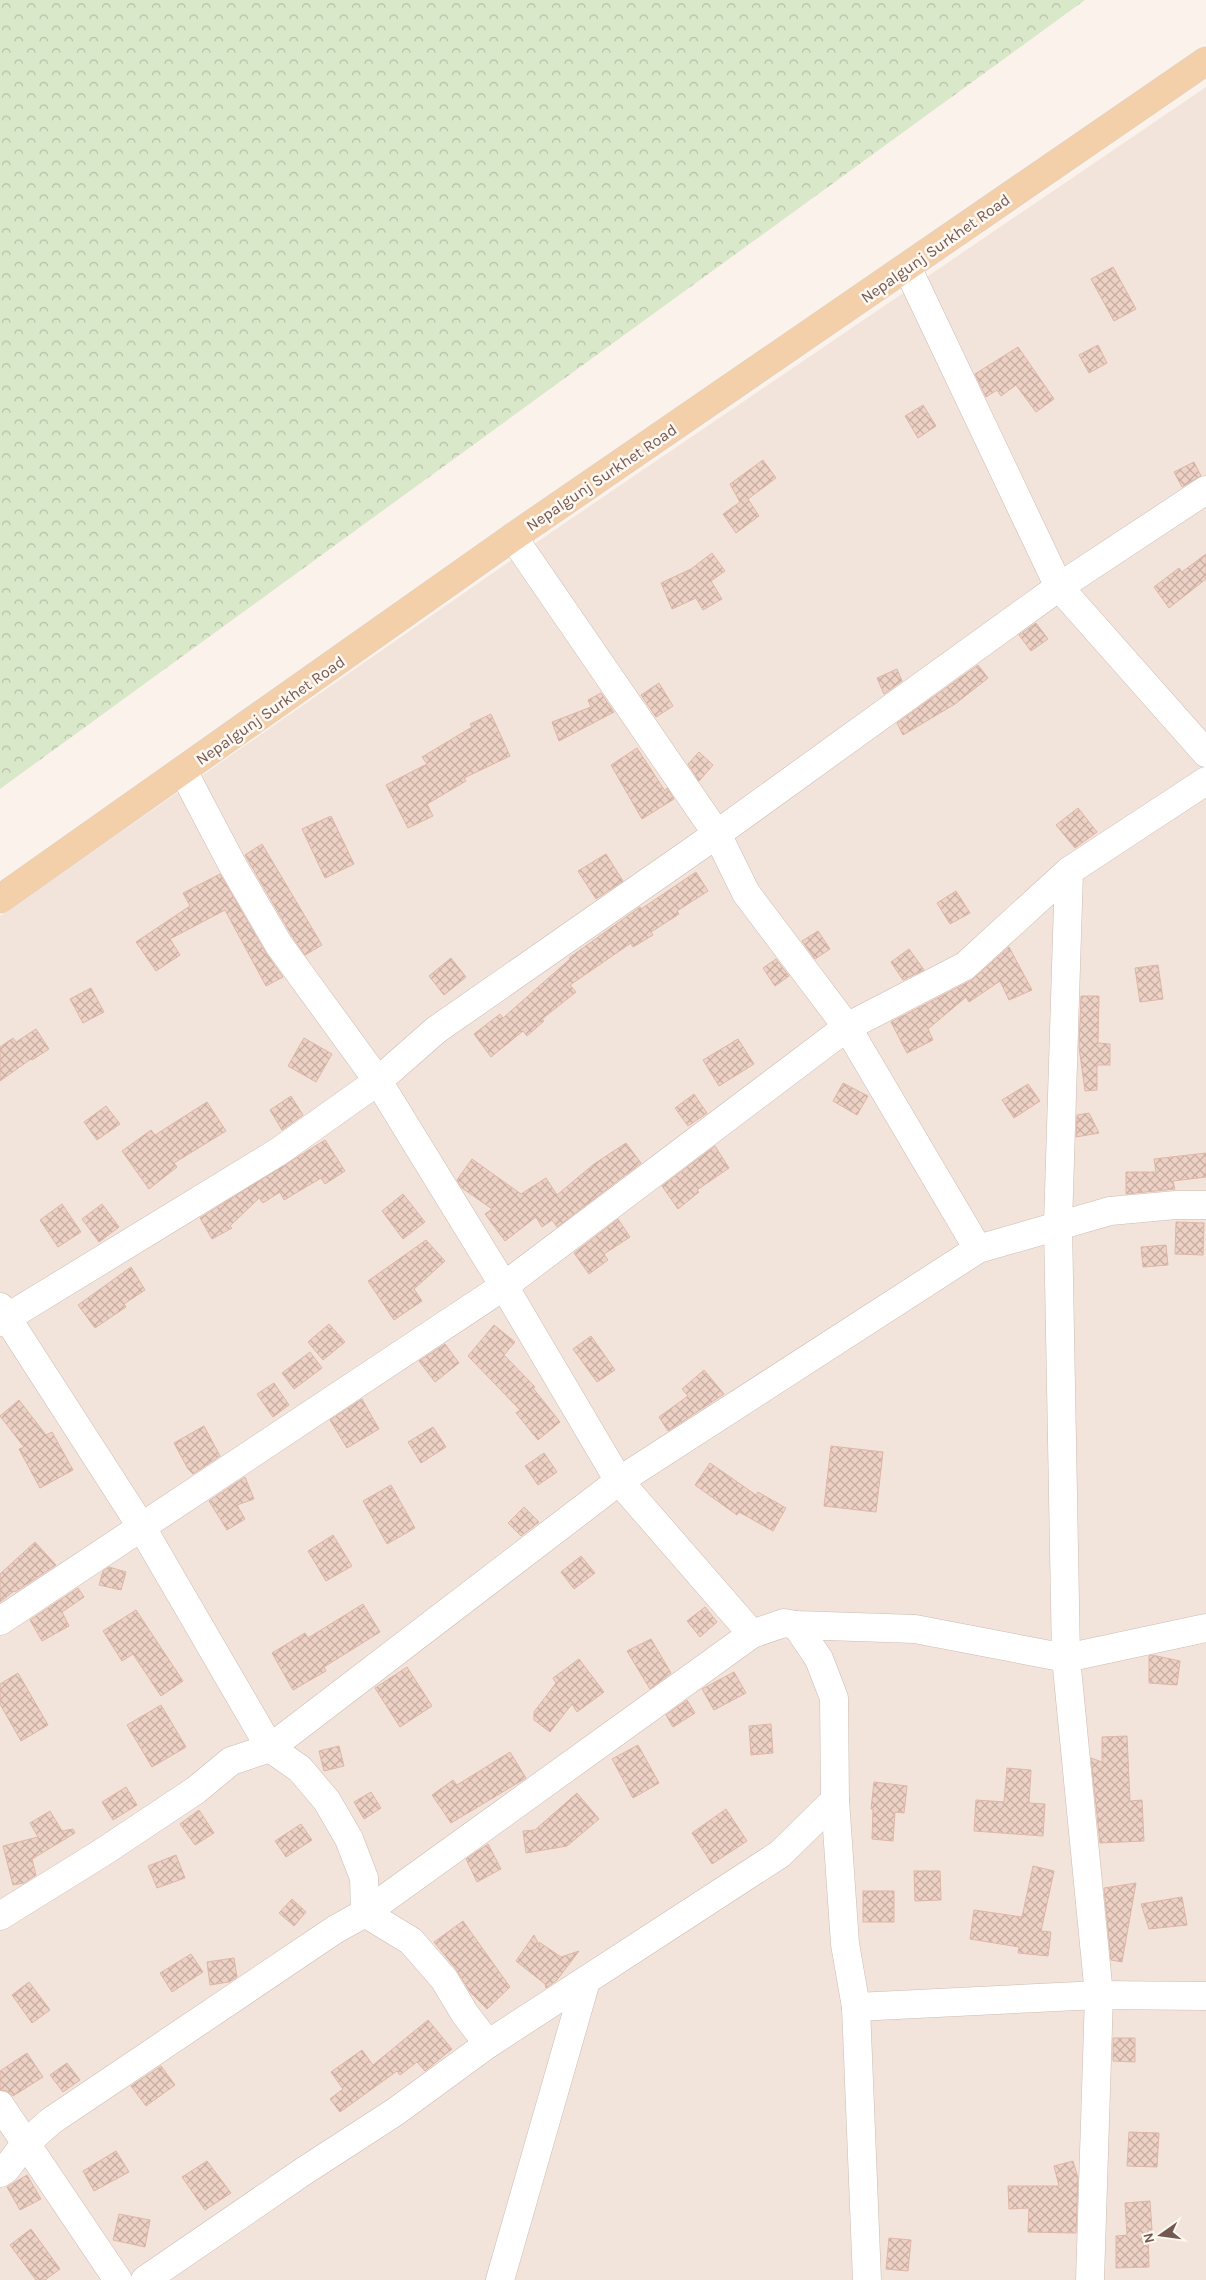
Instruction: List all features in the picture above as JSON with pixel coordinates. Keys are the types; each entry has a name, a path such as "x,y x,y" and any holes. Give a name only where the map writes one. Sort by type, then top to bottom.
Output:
{"main road":[{"name":"Nepalgunj Surkhet Road","path":"0,899 513,538 1206,61"}],"street":[{"path":"907,267 1059,586 1206,754"},
{"path":"365,1912 364,1878 349,1839 327,1800 300,1769 270,1748 141,1526 2,1315 96,1265 278,1152 378,1081 436,1030 717,834 1059,586 1206,490"},
{"path":"513,538 717,834 746,893 847,1027 978,1249"},
{"path":"183,772 233,866 279,945 378,1081 504,1286 619,1481 752,1634"},
{"path":"0,1621 504,1286 847,1027 965,966 1069,871 1206,781"},
{"path":"1069,871 1058,1224 1066,1658 1099,1995 1090,2280"},
{"path":"0,1916 103,1852 188,1795 231,1761 270,1748 619,1481 978,1249 1058,1224 1110,1211 1176,1205 1206,1205"},
{"path":"0,2173 6,2169 25,2144 51,2121 365,1912 752,1634 784,1623 915,1630 1066,1658 1206,1628"},
{"path":"796,1625 818,1659 834,1698 835,1800 845,1944 856,2007 867,2280"},
{"path":"145,2280 304,2171 395,2112 488,2044 729,1885 780,1854 835,1800"},
{"path":"365,1912 411,1941 444,1979 465,2014 488,2044"},
{"path":"500,2280 586,1981"},
{"path":"856,2007 1099,1995 1206,1996"},
{"path":"0,2105 118,2280"}],"shaded area":[{"path":"1206,87 1206,2280 0,2280 0,916 559,527"}],"green space":[{"path":"0,0 1085,0 0,789"}],"building":[{"path":"1113,267 1136,309 1114,321 1091,279"},
{"path":"1098,345 1107,363 1089,373 1079,355"},
{"path":"1018,347 1054,399 1036,412 1016,385 1001,396 997,390 986,397 975,374"},
{"path":"923,405 936,426 918,438 905,416"},
{"path":"763,460 776,478 748,499 759,516 736,533 723,514 740,502 730,484"},
{"path":"1194,462 1201,476 1182,487 1174,472"},
{"path":"712,553 725,571 711,581 722,599 703,610 696,598 672,609 661,583 691,569"},
{"path":"1206,554 1206,579 1169,608 1154,587 1179,568 1182,572"},
{"path":"1036,623 1048,639 1031,651 1019,635"},
{"path":"978,665 988,678 955,704 903,735 897,723"},
{"path":"897,669 902,681 884,694 877,678"},
{"path":"659,683 673,706 656,717 641,695"},
{"path":"601,693 614,712 559,741 552,722 591,707 588,700"},
{"path":"491,714 510,756 464,778 466,781 427,804 433,816 408,828 386,785 427,764 422,757 472,727 470,724"},
{"path":"637,748 665,791 667,788 674,799 642,819 611,765"},
{"path":"699,752 713,765 699,781 688,764"},
{"path":"1078,808 1097,832 1075,848 1056,825"},
{"path":"331,816 354,864 325,878 302,829"},
{"path":"262,844 322,945 305,955 245,855"},
{"path":"606,854 623,881 596,899 578,871"},
{"path":"696,872 708,891 677,911 679,914 651,932 653,935 633,947 631,943 570,985 576,992 542,1019 544,1021 527,1036 523,1031 491,1057 474,1034 500,1014 503,1018 569,958 640,907 641,909"},
{"path":"220,874 266,953 283,977 266,986 225,910 170,939 180,955 156,971 136,942 190,906 183,893"},
{"path":"956,891 970,913 950,924 937,903"},
{"path":"818,931 830,949 815,959 802,941"},
{"path":"1009,947 1032,990 1009,1000 1000,981 969,1002 966,997 928,1029 933,1040 907,1053 891,1022 972,980"},
{"path":"909,949 924,970 903,980 891,962"},
{"path":"451,958 466,977 444,995 429,976"},
{"path":"776,959 789,976 775,986 763,968"},
{"path":"1158,965 1163,999 1140,1002 1135,968"},
{"path":"91,988 104,1012 83,1023 70,999"},
{"path":"1081,996 1099,996 1098,1043 1110,1044 1110,1065 1097,1065 1097,1090 1085,1091 1079,1047"},
{"path":"36,1029 49,1049 0,1081 0,1047 13,1038 16,1042"},
{"path":"304,1038 332,1054 316,1082 288,1066"},
{"path":"738,1039 754,1064 719,1086 703,1060"},
{"path":"843,1083 868,1096 857,1115 833,1101"},
{"path":"1028,1084 1040,1101 1014,1118 1002,1100"},
{"path":"694,1094 707,1113 688,1126 675,1108"},
{"path":"291,1096 303,1115 282,1130 270,1110"},
{"path":"207,1102 226,1131 174,1163 177,1167 149,1189 122,1151 151,1130 155,1135"},
{"path":"106,1106 120,1124 97,1140 84,1122"},
{"path":"1089,1113 1099,1133 1076,1137 1077,1115"},
{"path":"325,1140 345,1171 325,1184 321,1178 284,1200 280,1192 263,1203 259,1198 230,1226 232,1228 212,1239 200,1218"},
{"path":"626,1143 641,1163 557,1227 552,1220 542,1227 536,1217 505,1241 485,1214 492,1209 462,1188 457,1180 472,1159 521,1194 546,1178 557,1195 594,1164"},
{"path":"715,1146 729,1168 697,1190 699,1192 678,1209 662,1186"},
{"path":"1206,1153 1206,1177 1173,1181 1175,1189 1126,1194 1126,1172 1156,1172 1154,1159"},
{"path":"403,1194 425,1222 403,1239 382,1211"},
{"path":"62,1204 81,1232 58,1247 40,1220"},
{"path":"102,1204 119,1227 99,1242 82,1219"},
{"path":"618,1219 630,1237 604,1254 608,1260 589,1274 574,1253"},
{"path":"1176,1222 1204,1223 1203,1255 1175,1254"},
{"path":"426,1240 445,1261 414,1289 422,1301 394,1320 368,1281"},
{"path":"1166,1245 1168,1265 1143,1267 1141,1247"},
{"path":"131,1267 145,1290 124,1304 126,1307 95,1328 78,1305"},
{"path":"329,1324 345,1342 323,1360 308,1342"},
{"path":"494,1325 515,1342 504,1355 535,1387 533,1388 560,1422 538,1440 516,1413 520,1410 468,1356"},
{"path":"591,1336 615,1370 597,1382 573,1349"},
{"path":"445,1344 459,1363 435,1382 419,1361"},
{"path":"310,1352 322,1368 294,1389 282,1373"},
{"path":"704,1370 724,1394 668,1431 659,1417 688,1396 682,1389"},
{"path":"274,1383 289,1405 273,1417 257,1394"},
{"path":"362,1399 379,1429 347,1448 330,1420"},
{"path":"19,1400 46,1435 52,1432 73,1470 40,1488 19,1449 24,1447 0,1416"},
{"path":"204,1426 220,1456 193,1474 188,1469 174,1443"},
{"path":"433,1427 446,1447 421,1463 408,1442"},
{"path":"831,1446 883,1452 876,1512 824,1506"},
{"path":"544,1453 557,1472 538,1485 525,1466"},
{"path":"710,1463 756,1495 758,1492 786,1508 773,1531 739,1512 737,1515 695,1485"},
{"path":"245,1477 254,1499 237,1505 245,1519 227,1530 209,1501"},
{"path":"391,1485 415,1528 387,1544 363,1501"},
{"path":"524,1507 539,1522 521,1536 508,1523"},
{"path":"333,1535 352,1566 326,1581 308,1551"},
{"path":"35,1542 56,1565 0,1602 0,1574"},
{"path":"581,1556 595,1573 574,1589 561,1572"},
{"path":"109,1567 126,1572 121,1590 99,1585 103,1571"},
{"path":"78,1588 84,1597 62,1612 69,1626 42,1641 30,1620"},
{"path":"363,1604 380,1632 324,1667 326,1671 293,1690 272,1653 305,1633 308,1638"},
{"path":"705,1607 717,1622 700,1637 687,1621"},
{"path":"136,1610 183,1681 161,1696 133,1654 122,1661 103,1631"},
{"path":"651,1639 671,1673 650,1689 627,1651"},
{"path":"1149,1656 1180,1661 1177,1685 1149,1683"},
{"path":"579,1659 604,1692 577,1712 572,1704 550,1732 534,1720 534,1712 556,1683 553,1678"},
{"path":"407,1667 432,1706 400,1727 375,1688"},
{"path":"734,1672 746,1693 714,1710 702,1689"},
{"path":"18,1673 48,1725 21,1741 0,1704 0,1684"},
{"path":"687,1700 695,1713 673,1727 666,1715"},
{"path":"161,1705 186,1747 152,1767 127,1725"},
{"path":"771,1724 773,1753 751,1755 749,1726"},
{"path":"1127,1736 1130,1801 1142,1800 1144,1841 1100,1843 1091,1758 1102,1762 1102,1737"},
{"path":"638,1745 659,1783 633,1798 612,1759"},
{"path":"339,1746 344,1766 324,1771 319,1751"},
{"path":"510,1752 526,1778 451,1823 432,1795 453,1780 457,1785"},
{"path":"1007,1768 1031,1770 1029,1803 1045,1804 1043,1836 974,1831 976,1800 1004,1802"},
{"path":"874,1782 907,1786 904,1813 895,1812 893,1841 872,1839 873,1809 871,1809"},
{"path":"126,1787 137,1805 113,1820 102,1802"},
{"path":"371,1792 381,1808 364,1819 354,1802"},
{"path":"577,1793 599,1819 567,1846 526,1853 523,1831 535,1830"},
{"path":"726,1809 747,1841 712,1864 692,1833"},
{"path":"199,1810 214,1833 195,1845 180,1824"},
{"path":"50,1811 62,1831 73,1829 75,1833 32,1859 36,1875 24,1883 13,1885 3,1846 38,1837 30,1823"},
{"path":"301,1824 312,1840 286,1857 275,1841"},
{"path":"488,1844 501,1869 477,1882 466,1859"},
{"path":"176,1855 185,1878 157,1888 148,1866"},
{"path":"1033,1866 1054,1871 1041,1931 1051,1932 1048,1956 1018,1953 1019,1947 970,1939 974,1910 1022,1917"},
{"path":"914,1871 940,1871 941,1900 915,1901"},
{"path":"1136,1883 1122,1962 1111,1960 1104,1888"},
{"path":"863,1891 894,1891 894,1922 863,1922"},
{"path":"1182,1897 1187,1925 1149,1929 1141,1904"},
{"path":"292,1899 306,1912 294,1926 279,1913"},
{"path":"463,1921 510,1987 487,2009 470,1992 456,1969 434,1942"},
{"path":"534,1935 540,1947 539,1942 561,1957 579,1951 557,1980 546,1988 545,1984 516,1961"},
{"path":"191,1954 203,1972 172,1992 160,1973"},
{"path":"234,1958 237,1977 229,1982 210,1985 207,1962"},
{"path":"29,1982 50,2010 32,2023 12,1995"},
{"path":"428,2020 452,2049 425,2071 417,2062 400,2075 397,2071 340,2112 330,2099 343,2089 331,2072 362,2050 373,2065"},
{"path":"1113,2038 1135,2038 1135,2062 1113,2061"},
{"path":"27,2053 43,2077 13,2096 7,2091 0,2090 0,2071"},
{"path":"67,2063 80,2080 63,2092 50,2075"},
{"path":"161,2066 175,2085 146,2106 131,2086"},
{"path":"1129,2132 1159,2133 1157,2167 1127,2166"},
{"path":"116,2151 129,2172 94,2191 83,2171"},
{"path":"207,2161 231,2193 205,2210 182,2177"},
{"path":"1073,2161 1078,2178 1076,2233 1028,2232 1029,2208 1009,2209 1008,2186 1059,2186 1054,2166"},
{"path":"27,2175 41,2199 20,2210 7,2187"},
{"path":"1150,2201 1152,2230 1148,2230 1149,2267 1116,2268 1116,2236 1127,2235 1125,2203"},
{"path":"119,2214 150,2220 145,2247 113,2240"},
{"path":"31,2229 60,2269 45,2280 36,2280 10,2245"},
{"path":"889,2238 911,2240 908,2271 886,2269"}]}
